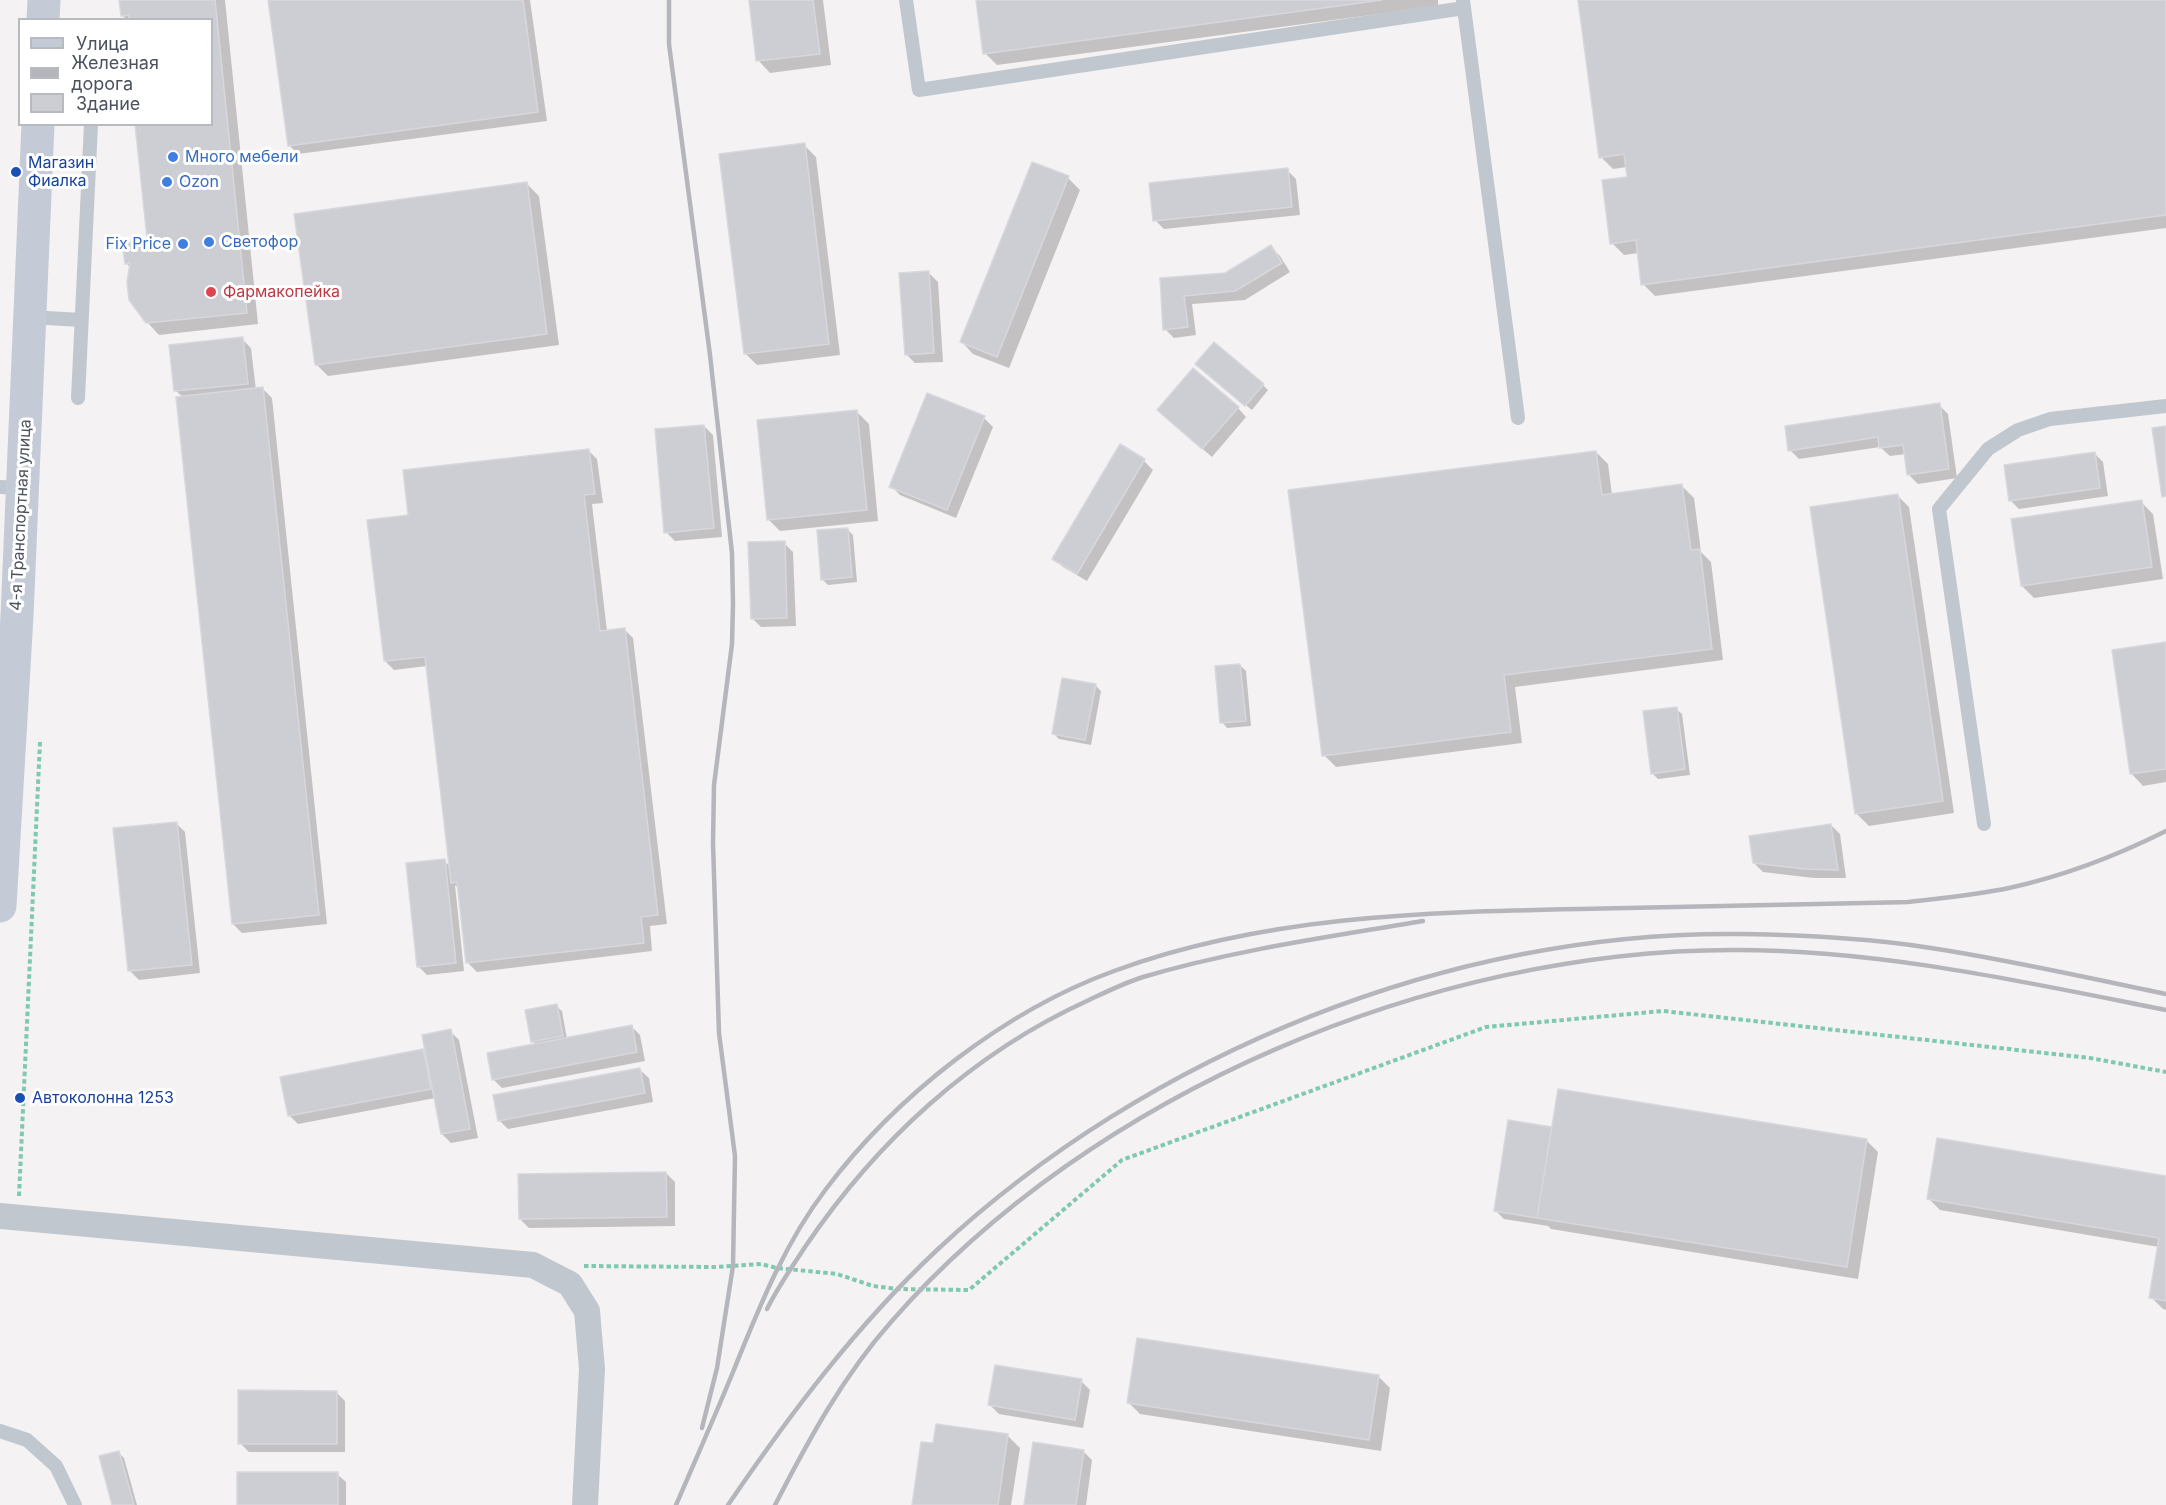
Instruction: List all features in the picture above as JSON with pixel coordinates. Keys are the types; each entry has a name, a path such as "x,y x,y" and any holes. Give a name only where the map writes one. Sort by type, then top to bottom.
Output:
{"main road":[{"path":"43,18 44,0"},
{"name":"4-я Транспортная улица","path":"0,906 11,488 30,317 38,126"}],"street":[{"path":"9,1217 533,1265 570,1284 587,1311 592,1369 585,1505"}],"lane":[{"path":"906,0 919,90 1463,4 1518,418"},
{"path":"78,398 91,126"},
{"path":"30,317 81,320"},
{"path":"1984,824 1939,509 1988,449 2018,430 2050,419 2166,406"},
{"path":"0,1431 27,1440 56,1466 75,1505"}],"path":[{"path":"9,1217 40,741"},
{"path":"578,1266 714,1267 761,1264 777,1268 837,1274 873,1286 898,1289 969,1290 1122,1160 1486,1027 1663,1011 2090,1058 2166,1072"}],"building":[{"path":"119,0 215,0 247,313 146,323 129,300 127,282 130,263 125,264 122,241 147,238 135,126 213,126 213,18 129,18 129,15 121,16"},
{"path":"268,0 523,0 538,112 288,146"},
{"path":"749,0 813,0 820,54 756,61"},
{"path":"976,0 1382,0 983,54"},
{"path":"1578,0 2166,0 2166,215 1641,285 1636,240 1610,244 1602,180 1627,177 1624,154 1599,158"},
{"path":"805,143 829,344 744,354 719,154"},
{"path":"1032,162 1069,176 997,357 960,342"},
{"path":"1288,168 1292,207 1153,221 1149,183"},
{"path":"527,182 547,334 315,365 294,214"},
{"path":"1271,245 1282,263 1235,291 1184,296 1188,327 1163,330 1160,278 1225,273"},
{"path":"929,271 934,353 905,355 899,273"},
{"path":"243,337 248,384 174,391 169,345"},
{"path":"1214,342 1264,384 1245,406 1195,364"},
{"path":"1193,368 1239,407 1202,449 1157,410"},
{"path":"263,387 319,915 232,924 176,397"},
{"path":"927,393 985,416 947,510 889,487"},
{"path":"1940,403 1949,469 1907,475 1903,445 1879,448 1878,437 1788,451 1785,426"},
{"path":"857,410 867,510 767,520 757,420"},
{"path":"704,425 714,528 664,533 655,429"},
{"path":"2166,426 2166,496 2162,497 2152,428"},
{"path":"1120,444 1145,459 1077,574 1052,559"},
{"path":"589,449 595,494 584,495 600,631 625,628 658,915 641,917 644,943 466,963 457,882 451,883 425,657 384,661 367,520 408,515 403,470"},
{"path":"1596,451 1602,495 1682,484 1691,550 1700,549 1712,649 1504,675 1511,732 1322,756 1288,490"},
{"path":"2095,452 2100,488 2009,501 2004,465"},
{"path":"1898,494 1943,801 1855,814 1810,507"},
{"path":"2142,500 2152,567 2021,586 2011,519"},
{"path":"848,528 852,577 821,580 817,530"},
{"path":"785,541 787,618 751,619 748,542"},
{"path":"2166,642 2166,769 2130,774 2112,650"},
{"path":"1240,664 1246,721 1220,723 1215,666"},
{"path":"1062,678 1096,684 1085,740 1052,734"},
{"path":"1677,707 1685,769 1651,774 1643,711"},
{"path":"177,822 192,965 128,971 113,828"},
{"path":"1831,824 1838,870 1753,863 1749,836"},
{"path":"445,859 456,963 417,967 406,863"},
{"path":"557,1004 563,1036 531,1042 525,1010"},
{"path":"632,1025 637,1052 492,1080 487,1053"},
{"path":"451,1029 470,1129 441,1134 422,1035"},
{"path":"423,1049 431,1089 288,1116 280,1077"},
{"path":"640,1068 645,1093 498,1121 493,1095"},
{"path":"1558,1089 1867,1139 1847,1267 1537,1218"},
{"path":"1508,1120 1552,1127 1537,1218 1494,1211"},
{"path":"1937,1138 2166,1176 2166,1301 2149,1298 2159,1238 1927,1199"},
{"path":"666,1172 667,1217 519,1219 518,1174"},
{"path":"1137,1338 1379,1375 1369,1440 1127,1403"},
{"path":"995,1365 1082,1379 1075,1420 988,1405"},
{"path":"238,1390 337,1391 337,1444 238,1444"},
{"path":"936,1424 1008,1434 998,1505 912,1505 921,1442 933,1443"},
{"path":"1033,1442 1084,1450 1076,1505 1024,1505"},
{"path":"119,1451 134,1505 112,1505 99,1456"},
{"path":"237,1472 338,1472 338,1505 237,1505"}],"railway":[{"path":"669,0 669,44 710,355 732,553 732,644 714,785 713,843 719,1033 735,1156 733,1266 717,1368 702,1428"},
{"path":"676,1505 774,1277 797,1232 826,1189 885,1121 955,1060 1032,1009 1073,988 1114,971 1170,953 1286,928 1344,921 1403,915 1521,910 1908,902 1972,894 2009,888 2070,871 2109,857 2166,831"},
{"path":"767,1309 805,1247 863,1172 930,1104 1005,1046 1089,1000 1143,977 1212,959 1423,921"},
{"path":"728,1505 800,1404 879,1309 937,1250 1020,1180 1111,1117 1208,1062 1310,1017 1415,980 1523,954 1632,938 1741,934 1836,938 1908,945 2020,964 2166,994"},
{"path":"775,1505 814,1433 857,1364 891,1322 973,1240 1065,1167 1167,1103 1275,1049 1388,1007 1504,975 1621,956 1736,950 1791,951 1899,962 2006,979 2166,1010"}],"place":[{"name":"Много мебели","path":"173,157"},
{"name":"Магазин Фиалка","path":"16,172"},
{"name":"Ozon","path":"167,182"},
{"name":"Светофор","path":"209,242"},
{"name":"Fix Price","path":"183,244"},
{"name":"Фармакопейка","path":"211,292"},
{"name":"Автоколонна 1253","path":"20,1098"}]}
